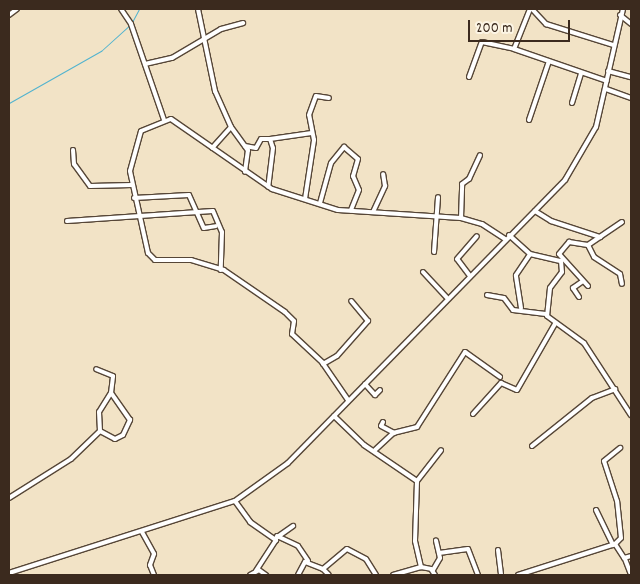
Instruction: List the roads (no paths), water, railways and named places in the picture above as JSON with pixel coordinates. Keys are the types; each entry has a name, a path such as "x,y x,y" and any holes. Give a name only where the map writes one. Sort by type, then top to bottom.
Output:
{"street":[{"path":"9,16 17,9"},
{"path":"121,9 145,64 164,120"},
{"path":"198,9 207,39 215,91 231,127 249,154 245,172"},
{"path":"514,49 531,9 546,24 613,45"},
{"path":"9,573 235,501 268,480 334,416 447,298 535,211 578,162 596,127 606,88 613,45 623,9"},
{"path":"620,15 631,24"},
{"path":"145,64 172,58 221,29 243,23"},
{"path":"469,77 482,42 514,49 607,81"},
{"path":"516,43 521,52"},
{"path":"529,120 549,61"},
{"path":"608,71 631,77"},
{"path":"572,103 581,73"},
{"path":"606,88 631,98"},
{"path":"305,199 312,133 308,116 314,98 330,98"},
{"path":"348,400 324,364 292,334 294,321 286,312 221,270 191,260 155,260 148,253 138,217 130,171 141,131 164,120 175,121 268,187 305,199 351,210 461,218 482,224 505,239"},
{"path":"212,148 231,127"},
{"path":"245,146 256,148 261,139 312,133"},
{"path":"268,187 273,148 270,139"},
{"path":"320,203 331,163 344,148 358,159 353,176 359,190 351,210"},
{"path":"73,150 74,164 90,186 132,185"},
{"path":"461,218 462,184 469,179 480,154"},
{"path":"373,212 385,186 383,174"},
{"path":"134,198 189,195 204,228 216,226"},
{"path":"434,252 438,197"},
{"path":"67,221 213,211 216,226 222,232 221,270"},
{"path":"535,211 551,221 600,237"},
{"path":"546,314 550,288 562,272 559,254 569,242 588,245 622,222"},
{"path":"509,235 530,254 561,261 588,286"},
{"path":"470,276 458,259 477,236"},
{"path":"588,245 594,257 620,274 622,284"},
{"path":"521,308 516,275 530,254"},
{"path":"423,272 447,298"},
{"path":"579,297 573,288 583,281"},
{"path":"488,295 504,298 513,310 521,308 546,314 555,324 584,343 631,415"},
{"path":"324,364 337,356 368,321 351,301"},
{"path":"473,414 501,383 517,390 555,324"},
{"path":"375,450 394,433 416,427 464,352 500,378"},
{"path":"9,498 71,459 100,431 99,412 111,393 113,376 96,369"},
{"path":"364,384 375,394 380,390"},
{"path":"532,446 592,398 615,389"},
{"path":"100,431 115,439 130,420 111,393"},
{"path":"334,416 418,482"},
{"path":"383,422 381,426 394,433"},
{"path":"518,575 614,544 621,538 617,501 604,461 620,448"},
{"path":"420,568 415,541 418,482 441,450"},
{"path":"235,501 250,522 276,538 298,546 308,561 324,569 329,575"},
{"path":"596,510 614,544 625,559 631,575"},
{"path":"250,575 256,571 276,538 293,526"},
{"path":"142,532 154,554 150,564 154,575"},
{"path":"435,575 433,570 439,553 436,540"},
{"path":"324,569 347,548 366,559 376,575"},
{"path":"439,553 468,549 474,555 478,575"},
{"path":"498,550 501,575"},
{"path":"625,559 631,556"},
{"path":"298,575 308,561"},
{"path":"393,575 420,568 433,570"},
{"path":"256,571 266,575"}],"waterway":[{"path":"9,103 101,51 131,24 139,9"}]}
